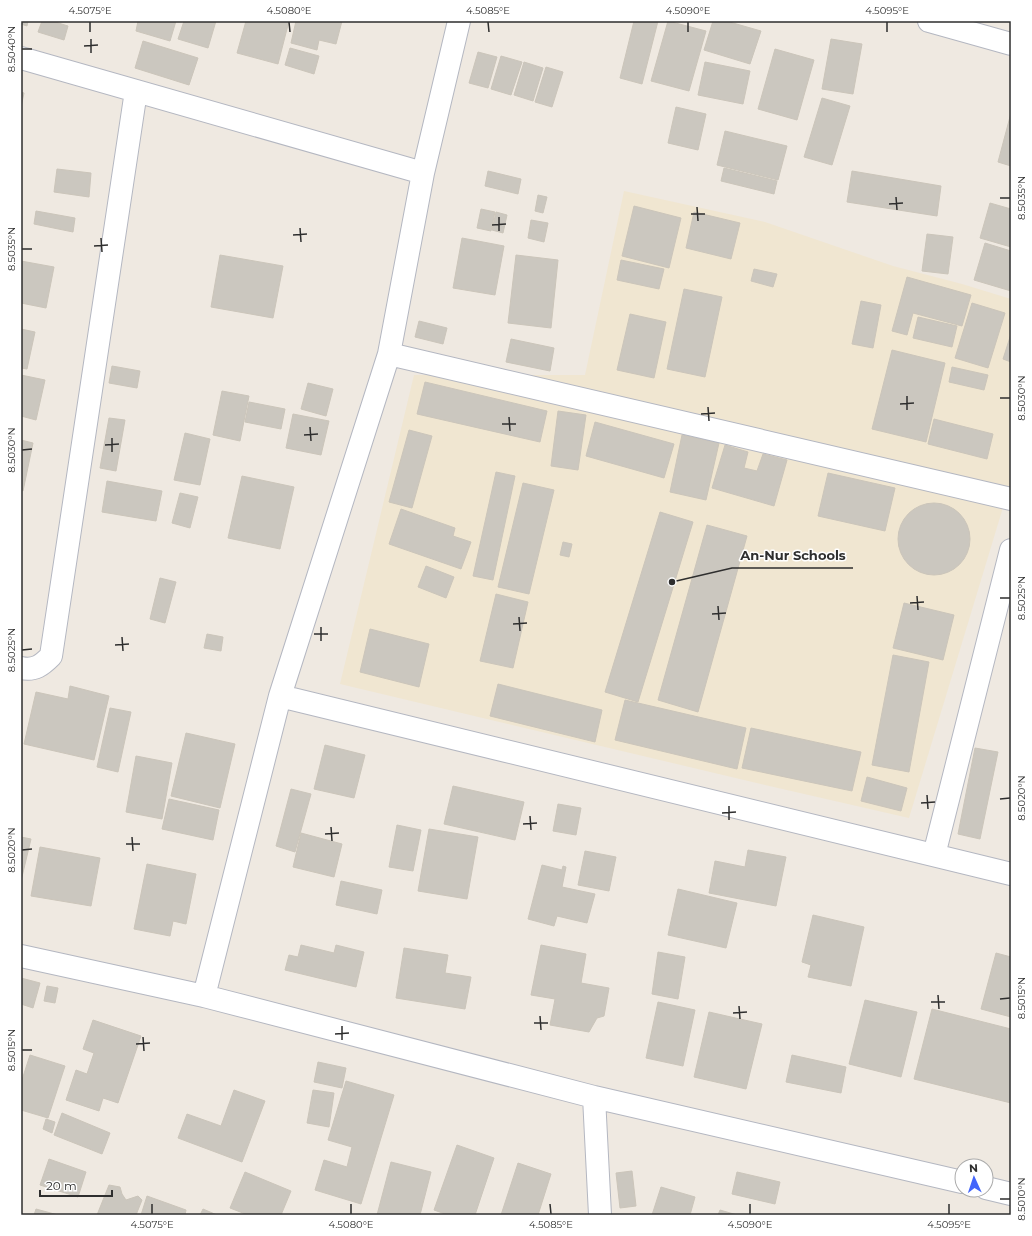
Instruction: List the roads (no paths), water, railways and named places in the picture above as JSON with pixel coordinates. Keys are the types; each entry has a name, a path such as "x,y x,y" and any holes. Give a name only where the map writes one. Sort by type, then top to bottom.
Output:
{"street":[{"path":"204,996 280,696 389,354 422,173 459,21"},
{"path":"929,21 1011,44"},
{"path":"21,58 422,173"},
{"path":"21,668 26,669 41,666 51,656 136,91"},
{"path":"389,354 1011,499"},
{"path":"934,855 1011,550"},
{"path":"280,696 1011,874"},
{"path":"21,956 204,996 594,1097 954,1180"},
{"path":"594,1097 600,1215"},
{"path":"994,1190 1011,1194"}],"place":[{"name":"An-Nur Schools","path":"672,582"}]}
